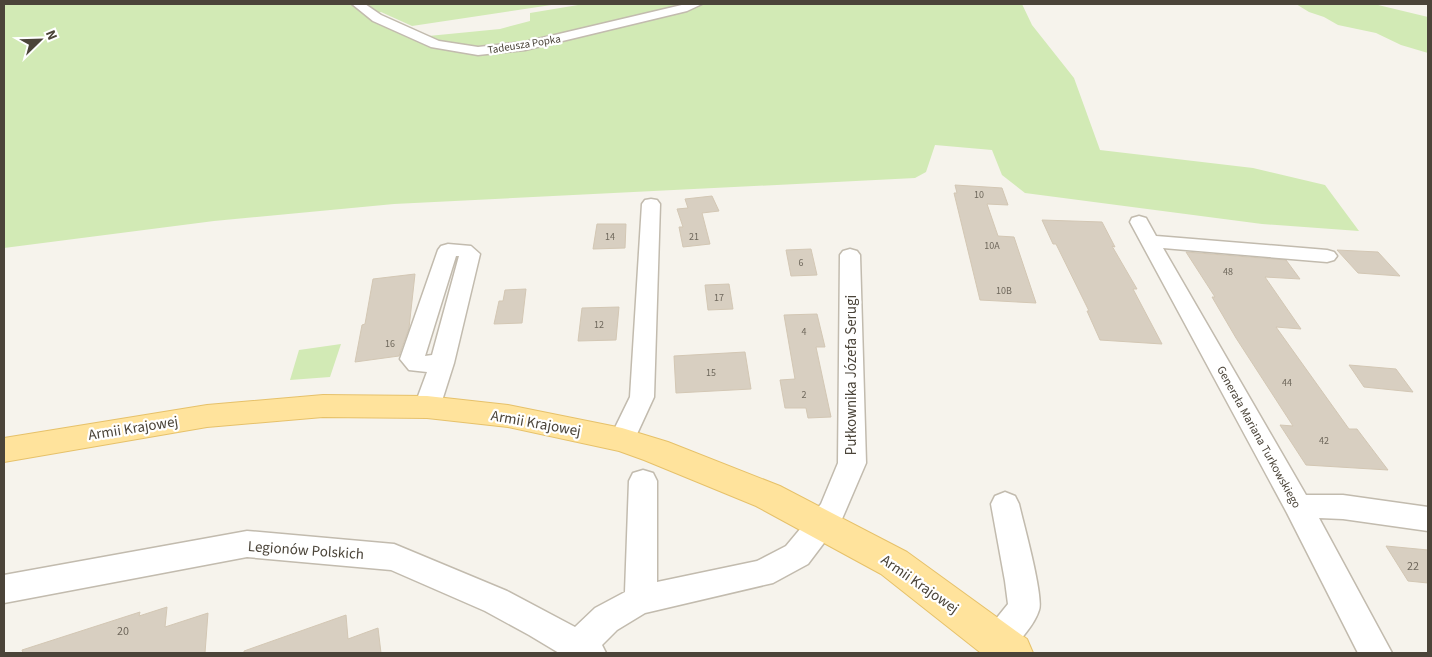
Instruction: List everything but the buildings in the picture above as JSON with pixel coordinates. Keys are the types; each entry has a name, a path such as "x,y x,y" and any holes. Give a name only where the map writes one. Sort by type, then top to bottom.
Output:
{"main road":[{"name":"Armii Krajowej","path":"4,450 115,431 259,411 323,406 427,408 508,416 622,440 709,471 752,489 894,562 1006,647"}],"street":[{"name":"Tadeusza Popka","path":"358,4 377,18 436,44 478,51 513,48 567,37 683,9 696,4"},
{"path":"622,440 642,397 650,204"},
{"name":"Generała Mariana Turkowskiego","path":"1327,256 1144,232 1298,506 1375,653"},
{"path":"427,408 442,363 470,254 464,250 448,250 412,359 417,364 442,363"},
{"name":"Pułkownika Józefa Serugi","path":"584,650 606,619 621,609 641,600 762,573 796,555 832,511 852,463 850,256"},
{"path":"641,600 643,481"},
{"path":"1005,504 1022,580 1024,608 1006,647"},
{"path":"1298,506 1343,507 1428,519"},
{"name":"Legionów Polskich","path":"4,589 247,544 394,557 496,601 584,650"}],"green space":[{"path":"4,4 558,4 412,26 381,12 362,13 408,38 500,29 530,21 530,13 584,4 1022,4 1032,25 1074,78 1100,150 1253,168 1325,185 1359,231 1262,224 1025,193 1002,175 992,150 935,145 926,172 915,178 394,204 214,221 4,248"},
{"path":"1296,4 1374,4 1428,17 1428,53 1401,45 1376,33 1338,25"},
{"path":"341,344 330,377 290,380 299,350"}]}
